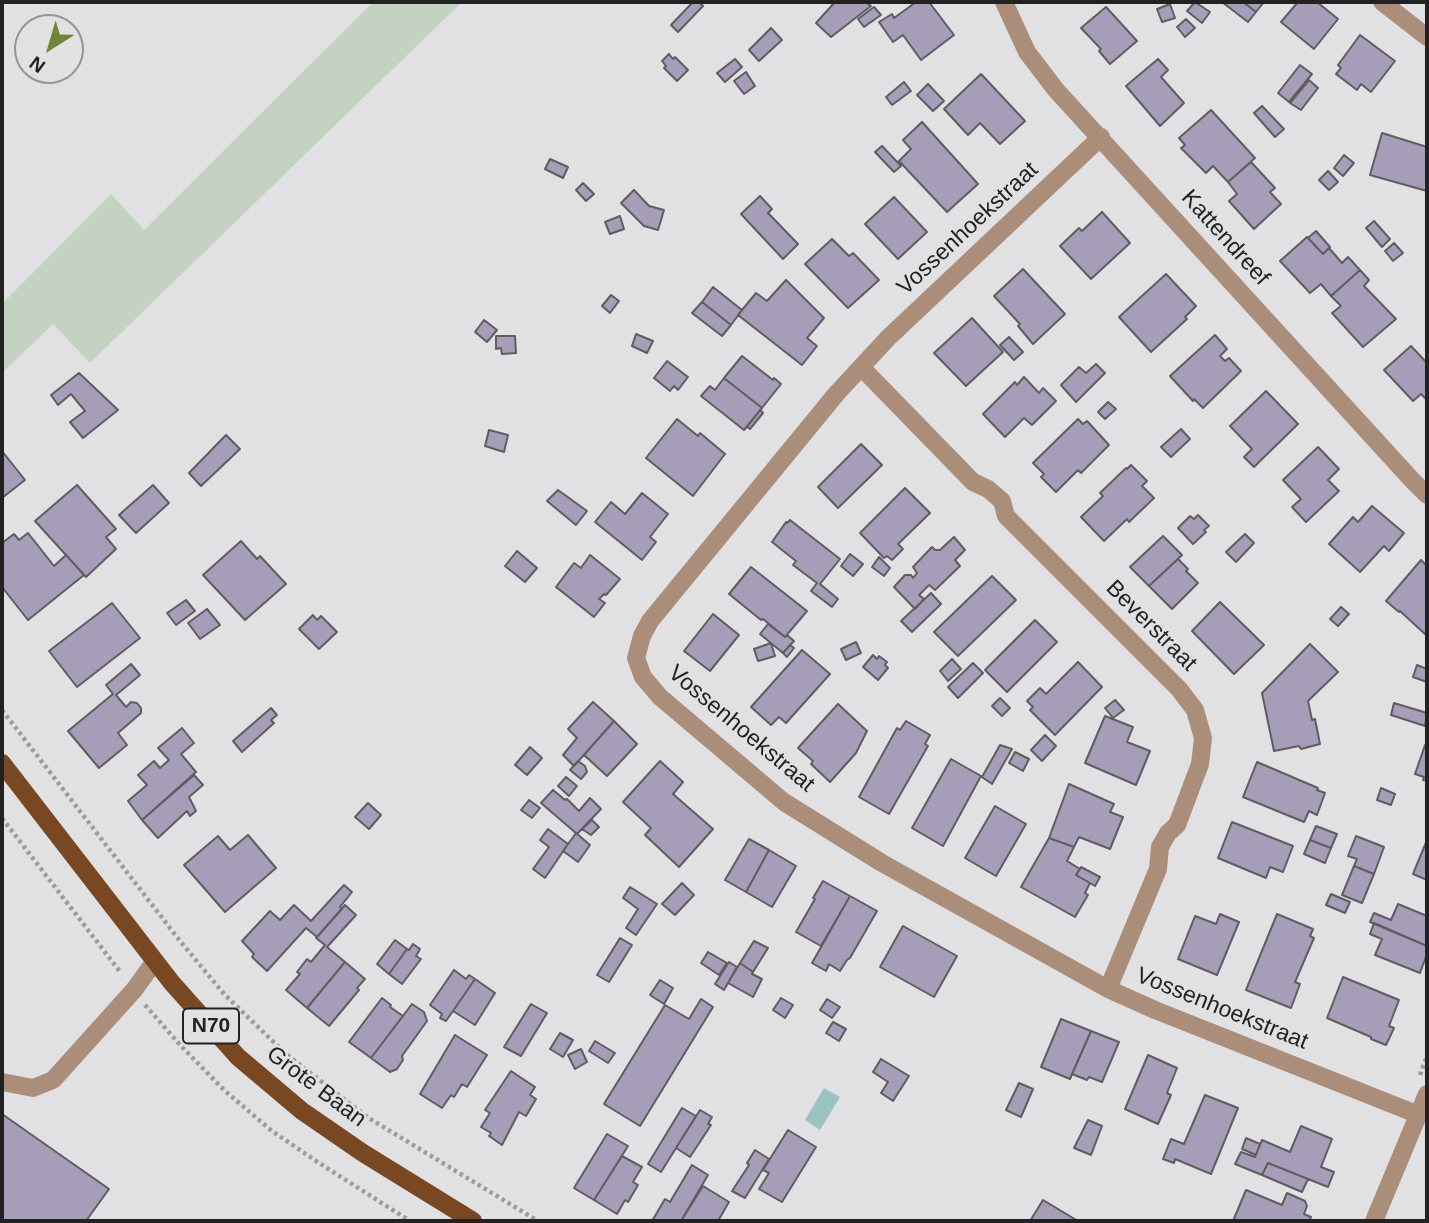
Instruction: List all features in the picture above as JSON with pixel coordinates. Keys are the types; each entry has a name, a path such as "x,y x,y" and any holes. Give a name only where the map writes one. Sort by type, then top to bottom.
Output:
{"main road":[{"name":"Grote Baan","path":"2,763 172,983 238,1057 302,1111 363,1153 473,1221"}],"street":[{"name":"Kattendreef","path":"1004,2 1027,52 1056,90 1427,495"},
{"path":"1382,2 1427,37"},
{"name":"Vossenhoekstraat","path":"1101,137 888,338 837,393 650,621 642,636 636,658 643,677 660,697 784,802 882,863 1108,989 1419,1115"},
{"name":"Beverstraat","path":"861,367 973,482 988,489 1002,501 1006,516 1179,689 1195,710 1203,737 1200,764 1177,825 1168,833 1160,847 1158,869 1108,989"},
{"path":"2,1082 33,1088 53,1080 134,990 155,961"},
{"path":"1374,1221 1427,1094"}],"path":[{"path":"2,710 180,941 224,993 286,1054 368,1116 538,1221"}],"green space":[{"path":"373,2 462,2 90,363 53,324 2,373 2,304 111,194 144,230"}],"water":[{"path":"824,1088 840,1097 820,1130 805,1120"}],"building":[{"path":"693,2 699,2 703,6 678,32 671,25"},
{"path":"835,2 866,2 871,6 831,37 816,23"},
{"path":"916,2 929,2 954,35 921,60 903,35 893,42 879,22 892,14 894,18"},
{"path":"1195,2 1210,12 1202,23 1187,11"},
{"path":"1222,2 1243,2 1256,12 1248,22"},
{"path":"1243,2 1264,2 1256,12"},
{"path":"1298,2 1317,2 1338,19 1314,49 1281,22"},
{"path":"1170,4 1175,18 1162,22 1157,9"},
{"path":"874,7 881,15 864,27 858,19"},
{"path":"1106,7 1137,41 1110,64 1099,51 1101,49 1081,28"},
{"path":"1186,19 1195,28 1185,37 1177,27"},
{"path":"771,28 782,40 759,61 749,50"},
{"path":"1360,35 1395,61 1371,92 1361,84 1357,90 1336,74 1341,68 1338,65"},
{"path":"669,54 688,70 677,81 664,68 666,66 662,61"},
{"path":"735,59 742,67 725,82 717,73"},
{"path":"1158,59 1168,70 1161,77 1184,103 1160,126 1126,86"},
{"path":"1300,65 1312,74 1289,102 1278,93"},
{"path":"746,72 755,86 744,94 734,81"},
{"path":"981,74 1025,121 1000,144 980,123 968,135 944,109"},
{"path":"1309,80 1318,88 1301,110 1290,103"},
{"path":"904,82 911,91 892,105 886,97"},
{"path":"928,84 944,101 933,111 917,95"},
{"path":"1262,106 1284,129 1275,137 1254,113"},
{"path":"1211,110 1255,158 1228,182 1213,166 1206,173 1181,148 1185,145 1179,138"},
{"path":"922,122 978,184 947,212 899,161 911,149 903,140"},
{"path":"1382,133 1427,147 1427,191 1370,175"},
{"path":"882,146 901,166 894,172 875,152"},
{"path":"1344,155 1354,163 1343,176 1334,168"},
{"path":"550,159 568,167 563,178 545,169"},
{"path":"1251,162 1275,188 1270,192 1281,204 1254,229 1229,201 1237,194 1228,182"},
{"path":"1328,171 1338,182 1329,190 1319,180"},
{"path":"583,183 594,194 586,201 576,190"},
{"path":"634,190 649,206 664,210 658,230 644,226 621,203"},
{"path":"760,196 772,209 768,213 798,244 783,259 741,214"},
{"path":"894,197 927,232 898,259 865,224"},
{"path":"1102,212 1130,243 1091,279 1060,246 1079,228 1082,231"},
{"path":"620,216 624,229 610,234 605,222"},
{"path":"1374,221 1390,239 1382,247 1366,228"},
{"path":"1316,231 1330,247 1323,254 1308,238"},
{"path":"1307,237 1323,254 1329,248 1342,263 1348,257 1360,270 1331,296 1321,284 1310,293 1280,261"},
{"path":"832,239 849,256 853,253 879,280 848,308 805,264"},
{"path":"1394,243 1403,253 1393,261 1385,251"},
{"path":"1023,269 1065,314 1033,344 1018,326 1020,324 994,296"},
{"path":"1360,270 1369,280 1364,286 1396,319 1363,347 1332,313 1341,306 1331,296"},
{"path":"1166,274 1196,306 1185,317 1187,319 1151,352 1119,317"},
{"path":"786,280 824,318 807,338 817,346 802,365 738,315 756,293 767,301"},
{"path":"713,287 742,310 731,325 702,302"},
{"path":"611,295 619,301 610,313 602,306"},
{"path":"702,302 731,325 722,336 692,313"},
{"path":"972,318 1003,352 966,386 934,353"},
{"path":"484,320 497,330 487,342 475,332"},
{"path":"636,334 653,341 647,353 632,346"},
{"path":"1215,335 1227,349 1220,356 1225,361 1229,358 1241,371 1203,408 1170,376"},
{"path":"496,336 515,336 516,353 502,354 501,348 496,349"},
{"path":"1009,337 1023,352 1014,360 1000,345"},
{"path":"1411,346 1427,363 1427,400 1421,394 1413,401 1384,370"},
{"path":"742,356 781,384 762,408 724,378"},
{"path":"667,361 688,377 678,390 674,386 670,391 654,378"},
{"path":"1096,364 1105,373 1076,402 1061,385 1079,367 1086,373"},
{"path":"79,373 118,410 83,438 70,422 85,411 71,394 58,405 51,395"},
{"path":"1024,377 1039,393 1043,388 1056,401 1032,425 1024,418 1005,437 983,414 1015,382 1017,385"},
{"path":"724,378 762,408 744,430 701,396 710,386 715,390"},
{"path":"1266,391 1298,424 1254,467 1244,457 1252,449 1230,426"},
{"path":"1108,402 1116,409 1105,419 1098,412"},
{"path":"760,410 763,413 750,429 747,427"},
{"path":"677,419 698,436 700,433 725,454 693,496 646,458"},
{"path":"1078,419 1083,424 1087,421 1109,445 1081,473 1078,470 1056,492 1041,477 1044,474 1033,463"},
{"path":"1181,429 1190,439 1171,457 1161,447"},
{"path":"489,430 508,435 504,452 485,446"},
{"path":"226,435 240,449 201,486 189,473"},
{"path":"861,444 882,465 838,508 818,487"},
{"path":"1318,447 1339,469 1328,480 1339,491 1306,522 1292,507 1301,499 1283,480"},
{"path":"2,451 25,480 2,498"},
{"path":"1131,465 1147,481 1142,486 1154,498 1104,541 1081,517 1103,496 1100,493"},
{"path":"77,485 116,529 106,537 116,549 86,577 35,521"},
{"path":"153,485 169,503 136,533 119,515"},
{"path":"905,488 930,513 898,544 903,549 892,560 887,556 884,558 860,533"},
{"path":"558,490 587,511 576,525 547,501"},
{"path":"642,493 668,514 650,537 656,542 642,560 595,522 611,502 625,514"},
{"path":"1372,506 1404,533 1389,551 1384,546 1360,572 1329,544 1353,517 1358,522"},
{"path":"1198,515 1209,526 1193,544 1178,528 1190,516 1194,519"},
{"path":"790,520 840,559 820,584 838,599 832,607 811,591 817,583 793,565 796,561 772,542"},
{"path":"28,533 54,566 66,555 84,575 28,620 2,587 2,543 14,534 19,540"},
{"path":"1245,534 1254,543 1236,562 1226,552"},
{"path":"1163,536 1182,555 1149,586 1130,567"},
{"path":"954,537 965,550 955,560 960,566 935,590 929,585 919,595 924,599 915,609 894,587 905,575 911,575 913,578 917,573 913,567 932,547 940,550"},
{"path":"241,541 257,559 260,556 286,584 245,620 203,575"},
{"path":"517,551 537,568 525,582 505,566"},
{"path":"850,554 863,564 853,576 841,566"},
{"path":"590,555 620,579 599,599 605,603 594,617 556,587 574,563 581,568"},
{"path":"879,557 890,568 884,576 872,567"},
{"path":"1178,559 1198,583 1172,609 1149,586"},
{"path":"1421,560 1427,566 1426,635 1386,601"},
{"path":"751,567 807,611 785,637 729,594"},
{"path":"992,576 1016,600 958,656 934,632"},
{"path":"931,593 941,604 912,632 901,621"},
{"path":"186,600 195,611 176,625 167,613"},
{"path":"1220,602 1264,645 1234,674 1192,631"},
{"path":"112,603 140,638 77,687 49,651"},
{"path":"1341,607 1349,614 1338,626 1330,619"},
{"path":"207,609 220,625 200,639 188,623"},
{"path":"713,614 739,635 710,671 684,651"},
{"path":"313,615 317,620 321,616 337,632 319,649 299,629"},
{"path":"1035,620 1057,642 1007,692 985,670"},
{"path":"768,624 794,641 783,653 760,634"},
{"path":"856,642 861,653 846,660 841,649"},
{"path":"771,643 775,656 758,661 754,649"},
{"path":"1310,644 1338,672 1308,701 1320,744 1274,751 1262,693"},
{"path":"790,645 794,648 787,657 783,653"},
{"path":"802,650 830,674 786,723 779,717 771,725 751,707"},
{"path":"873,655 887,662 885,665 888,668 878,680 863,667"},
{"path":"952,659 961,669 948,681 940,671"},
{"path":"1078,662 1102,687 1055,735 1030,710 1033,707 1027,701 1040,688 1046,694"},
{"path":"973,663 983,673 958,698 948,687"},
{"path":"131,664 140,675 116,695 126,707 131,702 137,703 141,713 118,733 127,745 99,768 68,731 113,694 106,685"},
{"path":"1417,665 1427,669 1427,682 1413,677"},
{"path":"1000,698 1010,708 1002,716 992,706"},
{"path":"1115,700 1124,710 1113,718 1105,708"},
{"path":"593,702 614,721 574,766 563,755 577,738 568,729"},
{"path":"1394,703 1427,713 1425,726 1391,715"},
{"path":"838,704 867,731 856,753 830,782 798,748"},
{"path":"271,708 277,715 271,720 274,723 242,752 233,741"},
{"path":"1105,716 1133,727 1127,742 1150,751 1136,785 1085,763"},
{"path":"614,721 637,744 607,776 584,755"},
{"path":"906,721 930,735 925,744 928,746 889,814 859,797 897,728 900,730"},
{"path":"182,728 194,743 181,754 196,772 142,820 128,801 147,785 138,775 154,761 160,768 169,760 158,748"},
{"path":"1045,735 1056,746 1042,761 1031,750"},
{"path":"1000,745 1012,749 992,784 982,777"},
{"path":"1425,745 1427,746 1427,781 1415,774"},
{"path":"530,747 542,758 527,775 515,765"},
{"path":"1015,752 1029,759 1023,771 1009,763"},
{"path":"951,759 981,776 943,846 912,828"},
{"path":"578,761 585,766 587,772 581,779 570,770"},
{"path":"660,761 683,782 673,794 713,829 679,867 645,835 651,828 623,802"},
{"path":"1257,762 1325,793 1317,815 1309,811 1304,822 1243,797"},
{"path":"194,775 203,785 189,797 196,811 190,816 187,811 158,838 142,820"},
{"path":"566,777 577,786 569,796 558,786"},
{"path":"1069,784 1114,804 1110,812 1123,817 1110,849 1079,837 1074,847 1049,838"},
{"path":"1381,788 1395,794 1391,805 1377,800"},
{"path":"553,790 579,811 590,798 601,809 577,834 541,803"},
{"path":"529,800 540,808 532,818 521,810"},
{"path":"368,803 381,815 369,829 355,817"},
{"path":"995,806 1026,824 996,876 965,858"},
{"path":"592,820 599,827 591,835 582,829"},
{"path":"1232,822 1293,846 1283,872 1270,867 1266,878 1218,858"},
{"path":"1316,826 1337,834 1331,848 1310,840"},
{"path":"548,829 568,844 545,878 533,869 549,847 540,840"},
{"path":"576,833 590,845 578,862 563,851"},
{"path":"248,835 276,868 225,912 184,865 218,836 230,850"},
{"path":"1356,836 1384,847 1374,874 1354,866 1357,859 1348,856"},
{"path":"1049,838 1074,847 1067,861 1080,869 1076,875 1090,883 1085,893 1088,895 1075,917 1021,887"},
{"path":"749,839 769,850 746,892 725,880"},
{"path":"1310,840 1331,848 1325,863 1304,854"},
{"path":"1427,840 1427,880 1413,874"},
{"path":"769,850 796,866 772,907 746,892"},
{"path":"1354,866 1374,874 1362,903 1342,895"},
{"path":"1081,867 1100,877 1095,886 1076,875"},
{"path":"823,881 850,896 821,946 796,932"},
{"path":"682,883 694,895 675,915 662,904"},
{"path":"344,885 352,892 340,907 342,909 317,937 306,928 267,971 252,957 254,954 242,941 270,911 280,920 294,905 311,921"},
{"path":"630,887 657,904 636,935 626,928 638,909 623,898"},
{"path":"1331,894 1350,902 1345,913 1326,905"},
{"path":"850,896 877,911 840,971 829,964 826,971 812,963"},
{"path":"1398,904 1427,916 1427,946 1370,922 1374,913 1391,920"},
{"path":"345,905 356,915 327,947 345,962 307,1008 286,990 300,974 297,972 307,959 311,962 325,945 316,938"},
{"path":"1220,914 1239,922 1217,975 1178,959 1195,916 1216,924"},
{"path":"1277,914 1313,929 1310,936 1314,938 1295,982 1300,984 1291,1008 1246,990"},
{"path":"1374,923 1427,946 1420,973 1375,955 1382,939 1370,934"},
{"path":"903,926 957,956 934,997 880,967"},
{"path":"620,938 632,945 609,982 597,975"},
{"path":"395,940 407,949 389,974 377,964"},
{"path":"754,941 768,948 753,972 740,963"},
{"path":"413,944 420,949 416,956 421,959 402,984 389,974"},
{"path":"708,952 727,963 719,975 701,963"},
{"path":"345,962 365,979 329,1026 307,1008"},
{"path":"729,962 737,967 724,990 715,984"},
{"path":"740,963 762,979 753,997 728,983"},
{"path":"454,970 466,979 469,975 475,979 446,1021 440,1018 442,1014 430,1005"},
{"path":"1343,977 1399,1000 1389,1026 1394,1028 1386,1045 1327,1018"},
{"path":"475,979 495,993 475,1025 453,1011"},
{"path":"660,980 673,988 664,1004 650,995"},
{"path":"382,998 403,1016 371,1058 349,1042"},
{"path":"781,998 793,1005 785,1018 773,1010"},
{"path":"701,999 713,1007 640,1126 604,1104 665,1005 689,1019"},
{"path":"827,999 840,1007 832,1018 820,1010"},
{"path":"412,1004 424,1012 427,1021 402,1056 403,1060 397,1069 390,1072 371,1058"},
{"path":"531,1004 547,1013 521,1056 504,1047"},
{"path":"1061,1019 1091,1031 1070,1079 1041,1067"},
{"path":"833,1022 846,1029 839,1041 826,1033"},
{"path":"1091,1031 1119,1042 1102,1082 1072,1074"},
{"path":"560,1033 573,1040 563,1057 550,1049"},
{"path":"455,1035 487,1055 467,1087 462,1084 454,1097 451,1095 442,1108 420,1094"},
{"path":"595,1041 615,1053 608,1063 589,1051"},
{"path":"581,1049 587,1062 575,1069 568,1055"},
{"path":"1148,1055 1177,1068 1167,1093 1171,1095 1158,1124 1125,1109"},
{"path":"881,1059 909,1076 893,1101 881,1093 888,1082 873,1072"},
{"path":"511,1071 535,1087 530,1095 536,1099 526,1116 519,1112 502,1145 481,1127 490,1113 485,1110"},
{"path":"1019,1083 1033,1089 1021,1117 1006,1110"},
{"path":"1205,1095 1238,1108 1211,1174 1175,1159 1174,1163 1163,1159 1171,1139 1184,1144"},
{"path":"682,1108 696,1116 661,1172 648,1164"},
{"path":"700,1110 712,1117 708,1124 711,1125 690,1157 676,1148"},
{"path":"2,1114 109,1189 86,1221 2,1221"},
{"path":"1088,1120 1102,1126 1091,1155 1074,1148"},
{"path":"1301,1126 1332,1139 1321,1167 1334,1172 1328,1187 1268,1163 1262,1175 1235,1164 1241,1152 1255,1157 1262,1140 1290,1152"},
{"path":"788,1130 816,1147 782,1202 759,1189 769,1173 763,1170"},
{"path":"607,1134 628,1146 594,1200 574,1188"},
{"path":"1246,1138 1260,1144 1256,1155 1242,1149"},
{"path":"755,1150 769,1159 745,1198 732,1191 749,1165 747,1163"},
{"path":"622,1156 642,1167 633,1182 638,1185 617,1214 594,1200"},
{"path":"1268,1163 1308,1179 1302,1192 1262,1175"},
{"path":"692,1165 708,1175 681,1221 652,1221 665,1199 670,1202"},
{"path":"703,1186 729,1202 718,1221 681,1221"},
{"path":"1246,1190 1282,1205 1287,1193 1305,1201 1307,1206 1304,1214 1311,1217 1309,1221 1233,1221"},
{"path":"1043,1200 1078,1221 1030,1221"}]}
